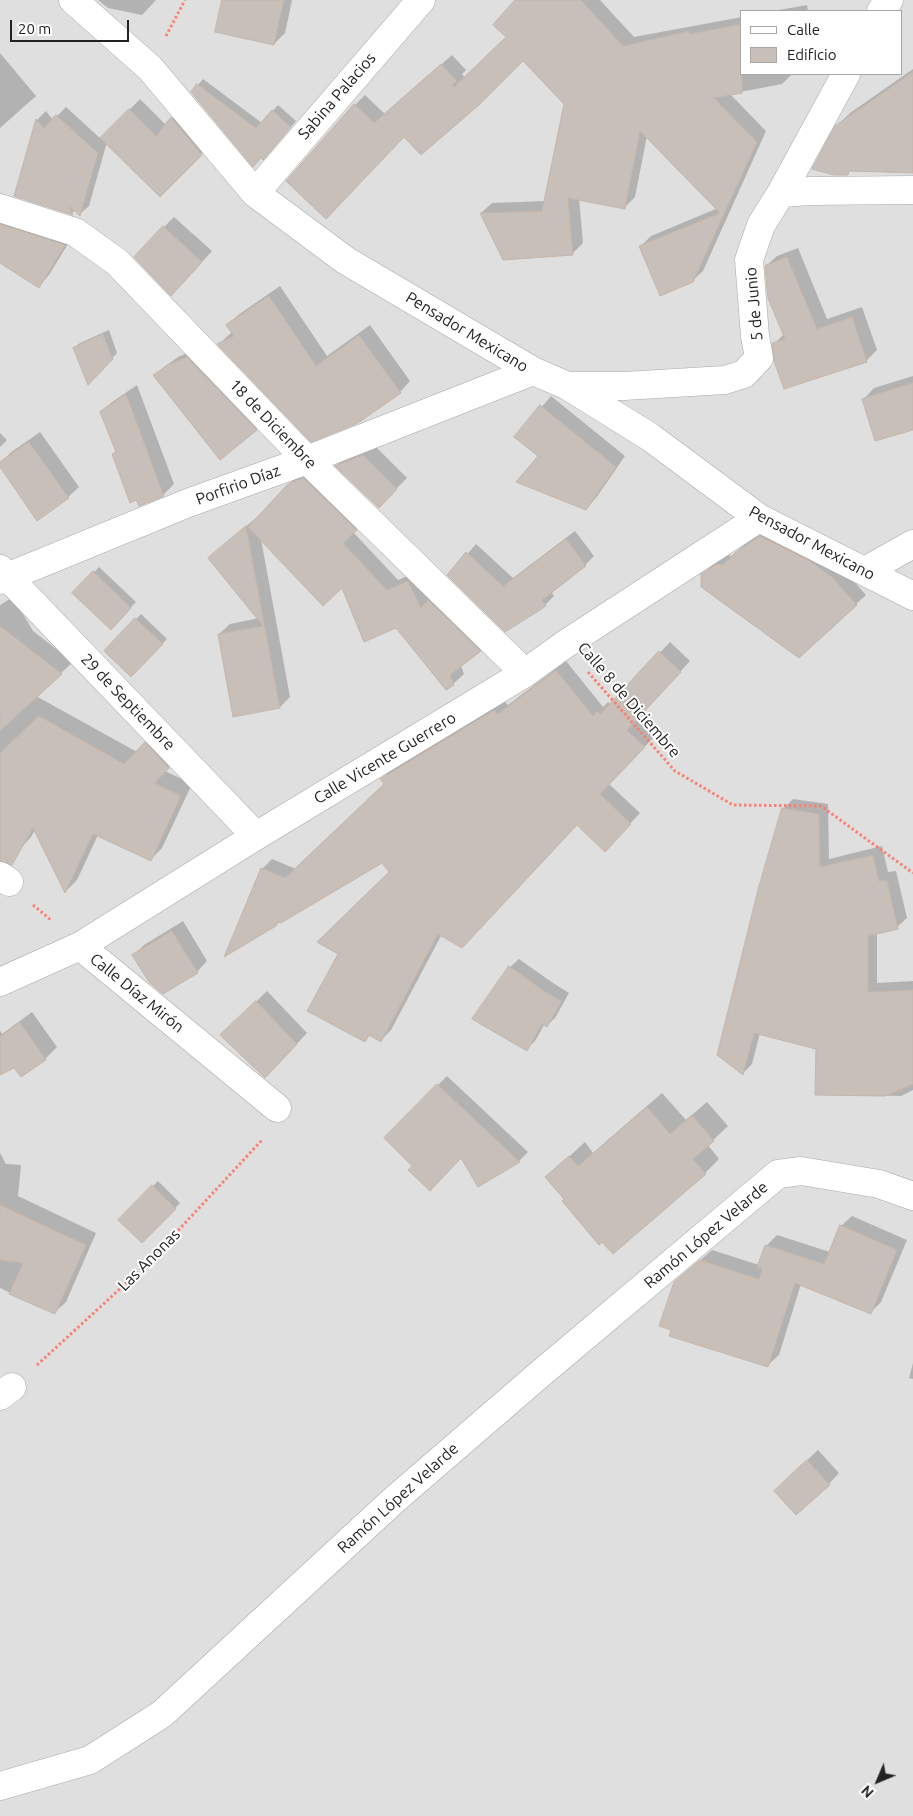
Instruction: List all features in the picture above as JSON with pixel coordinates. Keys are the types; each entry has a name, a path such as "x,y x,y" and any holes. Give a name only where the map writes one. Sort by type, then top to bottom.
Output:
{"street":[{"name":"Pensador Mexicano","path":"73,0 150,68 255,193 345,260 533,371 568,386 650,437 759,518 913,596"},
{"name":"Sabina Palacios","path":"255,193 421,0"},
{"name":"5 de Junio","path":"568,386 624,386 716,380 744,374 759,358 755,336 750,260 761,225 781,193 845,75"},
{"path":"781,193 913,190"},
{"name":"18 de Diciembre","path":"0,208 76,232 117,262 307,460 525,673"},
{"name":"Porfirio Díaz","path":"2,575 188,503 307,460 533,371"},
{"name":"Calle Vicente Guerrero","path":"0,982 80,946 256,836 525,673 564,645 759,518"},
{"path":"865,572 913,544"},
{"name":"29 de Septiembre","path":"2,575 256,836"},
{"name":"Calle Díaz Mirón","path":"80,946 277,1108"},
{"name":"Ramón López Velarde","path":"0,1786 90,1760 162,1714 394,1500 540,1374 778,1174 801,1171 879,1184 913,1196"}],"path":[{"name":"Calle 8 de Diciembre","path":"564,645 675,771 733,805 821,806 913,873"},
{"name":"Calle Díaz Mirón","path":"4,879 80,946"},
{"name":"Las Anonas","path":"6,1392 148,1263 274,1127 277,1108"}],"shaded area":[{"path":"0,0 913,0 913,1816 0,1816"}],"building":[{"path":"222,0 284,0 274,45 215,32"},
{"path":"515,0 581,0 623,46 689,31 689,34 740,24 742,93 714,98 757,142 693,282 660,296 639,246 720,213 640,131 625,209 568,198 573,255 503,260 480,213 542,211 564,104 523,61 479,105 421,155 404,137 326,219 286,181 354,104 374,123 441,64 457,81 452,85 454,87 506,37 493,25"},
{"path":"913,72 913,173 849,171 848,175 834,175 812,169 835,126"},
{"path":"197,84 256,128 272,110 291,127 263,160 261,158 253,167 191,92"},
{"path":"129,109 156,136 171,117 202,155 160,197 100,138"},
{"path":"56,115 98,153 80,216 69,206 73,215 14,196 36,119 44,128"},
{"path":"0,224 65,245 39,288 0,263"},
{"path":"163,226 202,262 171,296 134,257"},
{"path":"787,257 817,329 852,317 867,362 784,389 774,361 772,343 785,339 768,298 765,266"},
{"path":"269,296 316,366 359,335 401,393 358,423 311,442 217,344 234,336 226,325"},
{"path":"103,334 113,359 88,385 73,348"},
{"path":"187,357 257,430 220,460 153,375 168,365"},
{"path":"913,383 913,430 875,441 862,399"},
{"path":"126,394 164,496 139,506 136,500 130,503 112,454 116,452 100,412"},
{"path":"540,405 616,467 586,510 516,482 538,456 514,437"},
{"path":"29,442 69,498 37,521 0,467 0,462"},
{"path":"363,455 397,489 379,508 335,466"},
{"path":"303,478 357,530 343,543 387,590 408,581 421,608 428,600 481,651 450,675 454,685 446,690 396,628 364,642 342,588 323,606 248,527 288,484"},
{"path":"246,526 280,708 233,717 218,634 263,626 208,558"},
{"path":"760,536 808,560 832,577 857,605 799,658 701,587 701,574 717,564 723,565 736,552"},
{"path":"566,539 586,566 542,600 546,606 505,632 447,575 466,552 503,586"},
{"path":"93,571 131,608 111,630 72,593"},
{"path":"135,618 163,644 131,677 104,651"},
{"path":"0,626 62,674 0,731"},
{"path":"659,651 681,672 627,730 645,747 600,794 631,824 605,852 577,825 462,948 438,934 381,1042 369,1035 365,1042 307,1011 338,954 317,942 389,872 382,863 281,923 278,922 276,926 224,957 261,868 285,878 384,784 380,779 494,710 498,714 556,670 593,716 597,711 600,714"},
{"path":"39,716 124,764 145,742 169,768 155,783 181,796 151,861 93,834 65,893 33,828 12,865 0,861 0,753"},
{"path":"782,808 819,814 820,867 873,855 879,881 887,880 898,929 868,936 868,992 913,990 913,1084 885,1096 815,1095 816,1049 754,1033 743,1075 717,1055 759,886"},
{"path":"172,931 198,973 163,994 149,982 132,955"},
{"path":"509,966 544,991 562,1001 547,1027 542,1024 527,1051 472,1019"},
{"path":"256,1001 297,1044 265,1078 220,1035"},
{"path":"20,1022 46,1060 21,1077 14,1068 0,1075 0,1037"},
{"path":"437,1084 520,1162 478,1187 461,1158 430,1191 408,1170 412,1166 384,1138"},
{"path":"647,1107 670,1134 692,1115 714,1141 693,1159 706,1174 613,1254 602,1242 599,1245 562,1201 564,1199 545,1177 569,1156 578,1166"},
{"path":"152,1185 176,1209 142,1243 118,1220"},
{"path":"0,1205 86,1245 55,1314 9,1294 23,1263 0,1260"},
{"path":"840,1225 897,1250 871,1314 795,1283 768,1367 669,1336 671,1330 659,1326 674,1282 700,1260 759,1279 762,1269 757,1267 765,1245 824,1264"},
{"path":"807,1460 830,1485 796,1515 774,1491"}]}
